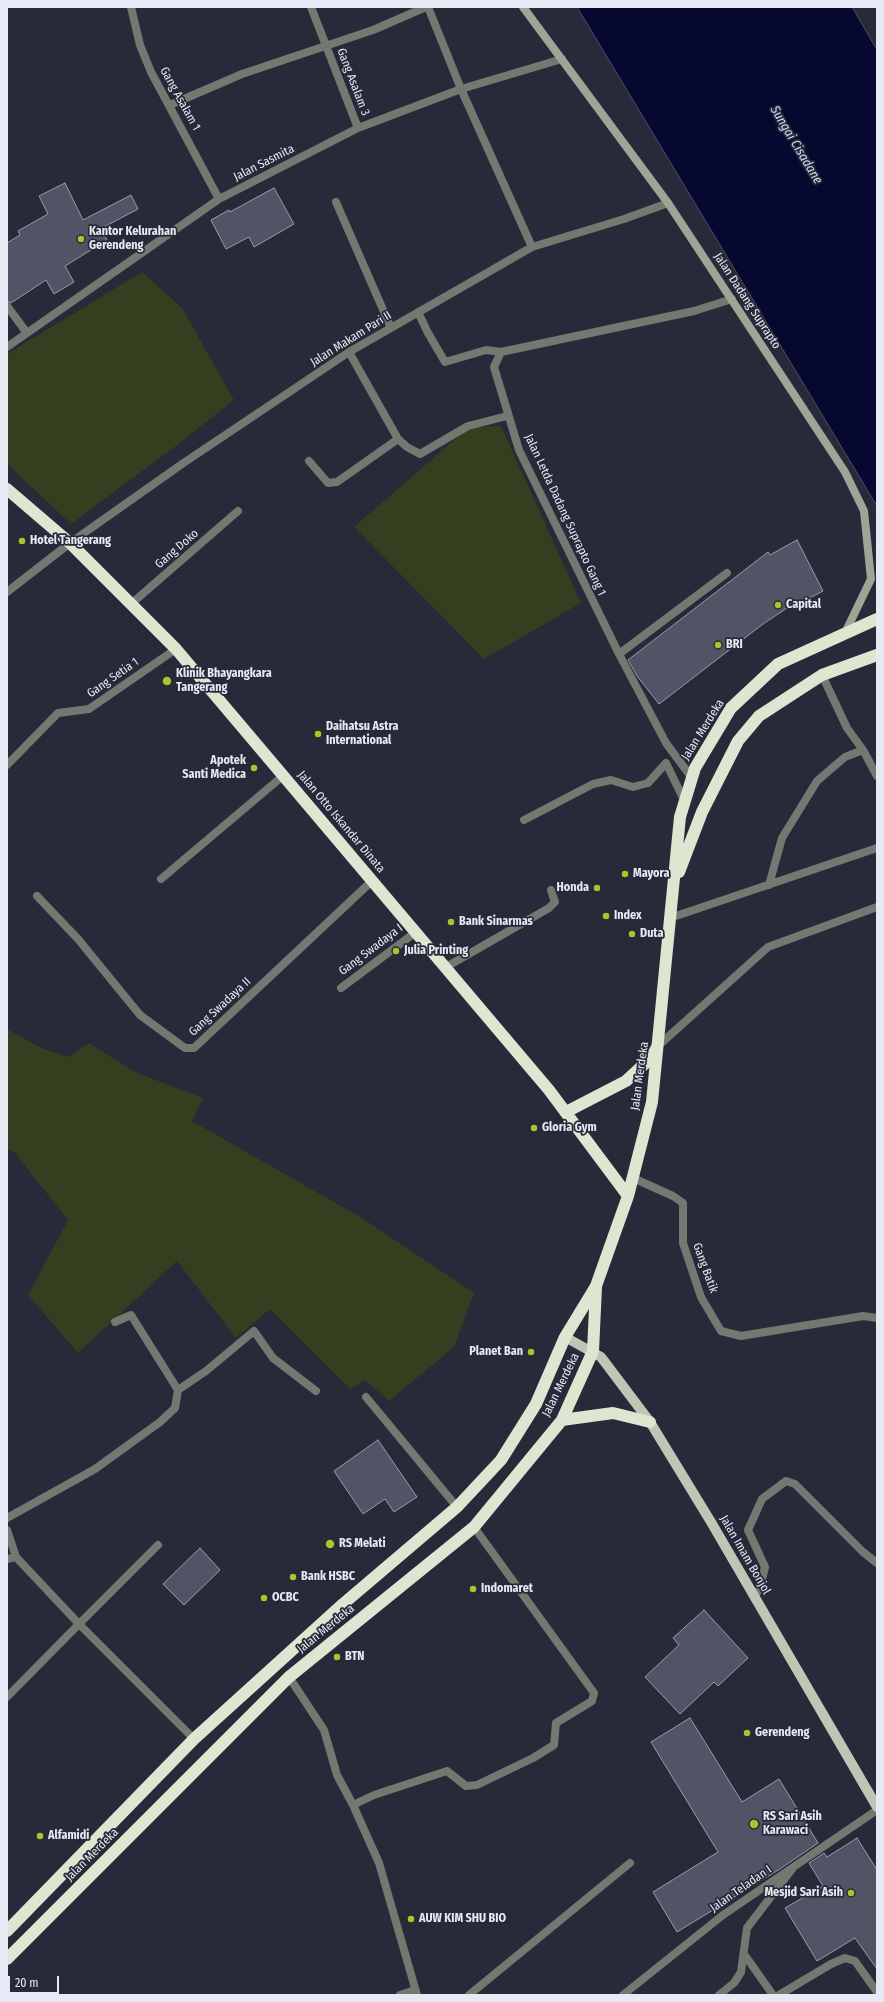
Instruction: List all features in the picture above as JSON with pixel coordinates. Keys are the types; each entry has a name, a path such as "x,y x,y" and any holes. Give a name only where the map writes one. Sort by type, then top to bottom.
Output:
{"highway":[{"name":"Jalan Otto Iskandar Dinata","path":"7,489 70,543 176,649 373,880 549,1090 628,1196"},
{"name":"Jalan Merdeka","path":"7,1931 194,1739 343,1604 457,1506 501,1460 536,1404 565,1337 596,1286 628,1196 652,1102 680,817 695,768 731,708 778,664 876,620"},
{"name":"Jalan Merdeka","path":"674,887 702,812 738,741 759,716 822,675 877,656"},
{"path":"566,1112 626,1081 652,1057 658,1046"},
{"name":"Jalan Merdeka","path":"7,1959 289,1677 474,1527 562,1420 593,1351 596,1286"},
{"path":"562,1420 613,1413 650,1422"},
{"path":"343,1604 356,1622"},
{"path":"75,1862 91,1876"}],"main road":[{"name":"Jalan Dadang Suprapto","path":"523,7 668,203 845,472 864,511 870,579 845,633"},
{"name":"Jalan Imam Bonjol","path":"565,1337 601,1356 650,1422 711,1522 877,1808"}],"street":[{"name":"Gang Asalam 1","path":"131,7 140,45 152,72 219,199"},
{"name":"Gang Asalam 3","path":"311,7 358,128"},
{"path":"170,104 218,84 326,45 373,30 427,7 461,89 532,247"},
{"name":"Jalan Sasmita","path":"7,347 219,199 358,128 461,89 562,59"},
{"path":"336,202 391,328"},
{"name":"Jalan Makam Pari II","path":"7,592 70,543 182,464 349,352 532,247 624,219 668,203"},
{"path":"418,312 428,334 445,362 486,350 501,352 694,311 732,300"},
{"path":"7,306 27,333"},
{"path":"349,352 398,438 407,447 420,454 468,426 507,416"},
{"name":"Jalan Letda Dadang Suprapto Gang 1","path":"501,352 494,367 507,416 519,450 619,654 666,743 692,778"},
{"path":"309,461 328,484 337,482 398,438"},
{"name":"Gang Doko","path":"132,604 238,511"},
{"path":"619,654 727,572"},
{"name":"Gang Setia 1","path":"7,765 58,714 89,709 176,649"},
{"path":"822,675 847,728 863,750 877,776"},
{"path":"769,885 782,838 817,781 845,757 863,750"},
{"path":"524,820 593,784 612,780 633,787 648,783 666,763 684,802"},
{"path":"160,879 284,776"},
{"path":"670,918 877,848"},
{"name":"Gang Swadaya II","path":"37,896 85,949 140,1015 185,1048 194,1048 373,880"},
{"path":"446,967 549,908 554,902 551,890"},
{"path":"658,1046 768,947 877,907"},
{"name":"Gang Swadaya I","path":"341,988 416,932"},
{"name":"Gang Batik","path":"633,1178 673,1196 683,1203 683,1243 701,1296 721,1331 741,1336 863,1316 877,1318"},
{"path":"7,1518 94,1469 160,1422 175,1408 178,1390 131,1315 115,1322"},
{"path":"178,1390 206,1371 254,1332 274,1358 316,1391"},
{"path":"366,1397 457,1506"},
{"path":"754,1597 760,1588 765,1567 748,1530 762,1499 786,1481 795,1484 863,1552 877,1563"},
{"path":"353,1805 374,1795 447,1771 466,1786 477,1785 533,1758 554,1745 556,1723 592,1701 594,1693 474,1527"},
{"path":"7,1530 16,1557 79,1624 194,1739"},
{"path":"7,1697 158,1545"},
{"path":"7,1559 16,1557"},
{"path":"289,1677 324,1730 337,1775 353,1805 379,1863 416,1992 400,1995"},
{"name":"Jalan Teladan I","path":"623,1995 723,1915 877,1808"},
{"path":"469,1995 630,1864"},
{"path":"719,1995 738,1977 741,1972 747,1928 794,1867"},
{"path":"744,1954 773,1995"},
{"path":"779,1995 830,1964 845,1958 855,1961 877,1992"}],"green space":[{"path":"142,272 182,308 234,400 180,443 71,524 7,464 7,354"},
{"path":"501,426 581,603 484,659 354,527 469,427"},
{"path":"7,1029 41,1048 69,1057 89,1043 135,1072 203,1098 192,1121 362,1218 474,1293 454,1347 389,1401 365,1380 350,1389 270,1309 236,1338 177,1261 78,1353 28,1295 68,1220 15,1153 7,1149"}],"water":[{"name":"Sungai Cisadane","path":"577,7 852,7 877,50 877,506"}],"building":[{"path":"65,183 83,220 131,195 138,209 100,229 107,240 65,266 74,282 54,294 46,280 11,303 7,301 7,243 20,235 18,231 48,214 39,196"},
{"path":"274,188 294,224 254,247 249,237 226,249 211,220 229,210 230,212"},
{"path":"797,540 823,591 798,604 796,602 763,624 659,704 637,676 628,660 768,552 770,555"},
{"path":"378,1440 417,1497 394,1512 385,1499 363,1514 334,1471"},
{"path":"200,1548 220,1570 184,1605 163,1584"},
{"path":"704,1610 748,1658 718,1686 714,1682 680,1714 645,1677 679,1645 673,1638"},
{"name":"RS Sari Asih Karawaci","path":"690,1718 742,1802 779,1779 818,1843 780,1869 677,1932 653,1892 718,1852 651,1742"},
{"path":"857,1838 877,1870 877,1969 855,1938 817,1961 785,1908 823,1886 809,1863 824,1853 827,1857"}],"place":[{"name":"Kantor Kelurahan Gerendeng","path":"81,239"},
{"name":"Hotel Tangerang","path":"22,541"},
{"name":"Capital","path":"778,605"},
{"name":"BRI","path":"718,645"},
{"name":"Klinik Bhayangkara Tangerang","path":"167,681"},
{"name":"Daihatsu Astra International","path":"318,734"},
{"name":"Apotek Santi Medica","path":"254,768"},
{"name":"Mayora","path":"625,874"},
{"name":"Honda","path":"597,888"},
{"name":"Index","path":"606,916"},
{"name":"Bank Sinarmas","path":"451,922"},
{"name":"Duta","path":"632,934"},
{"name":"Julia Printing","path":"396,951"},
{"name":"Gloria Gym","path":"534,1128"},
{"name":"Planet Ban","path":"531,1352"},
{"name":"RS Melati","path":"330,1544"},
{"name":"Bank HSBC","path":"293,1577"},
{"name":"Indomaret","path":"473,1589"},
{"name":"OCBC","path":"264,1598"},
{"name":"BTN","path":"337,1657"},
{"name":"Gerendeng","path":"747,1733"},
{"name":"RS Sari Asih Karawaci","path":"754,1824"},
{"name":"Alfamidi","path":"40,1836"},
{"name":"Mesjid Sari Asih","path":"851,1893"},
{"name":"AUW KIM SHU BIO","path":"411,1919"}]}
